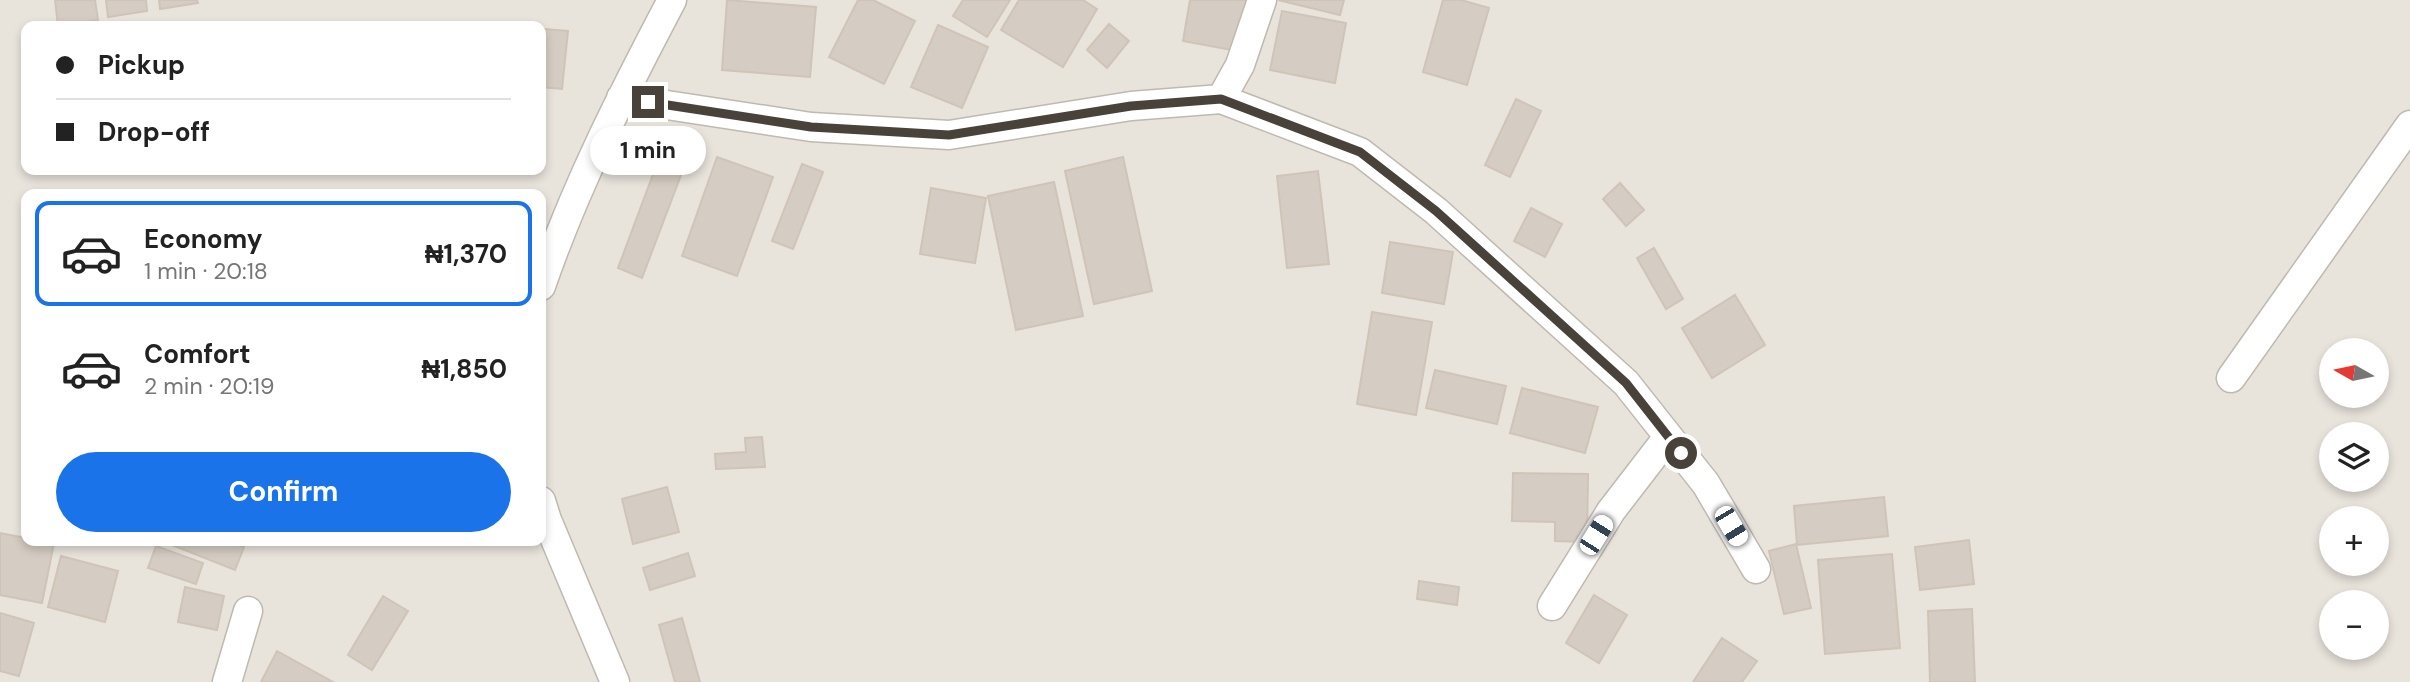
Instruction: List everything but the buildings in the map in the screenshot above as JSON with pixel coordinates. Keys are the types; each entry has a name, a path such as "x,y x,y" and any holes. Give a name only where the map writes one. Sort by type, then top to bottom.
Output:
{"street":[{"path":"546,273 580,186 621,98 672,0"},
{"path":"1221,99 1240,65 1262,0"},
{"path":"621,98 811,127 949,135 1131,106 1221,99 1360,152 1436,211 1626,383 1706,484 1756,569"},
{"path":"2231,379 2410,125"},
{"path":"1552,606 1611,511 1668,437"},
{"path":"546,514 615,682"},
{"path":"227,682 248,611"}],"shaded area":[{"path":"0,0 2410,0 2410,682 0,682"}],"route":[{"path":"648,102 811,127 949,135 1131,106 1221,99 1360,152 1436,211 1626,383 1681,453"}]}
